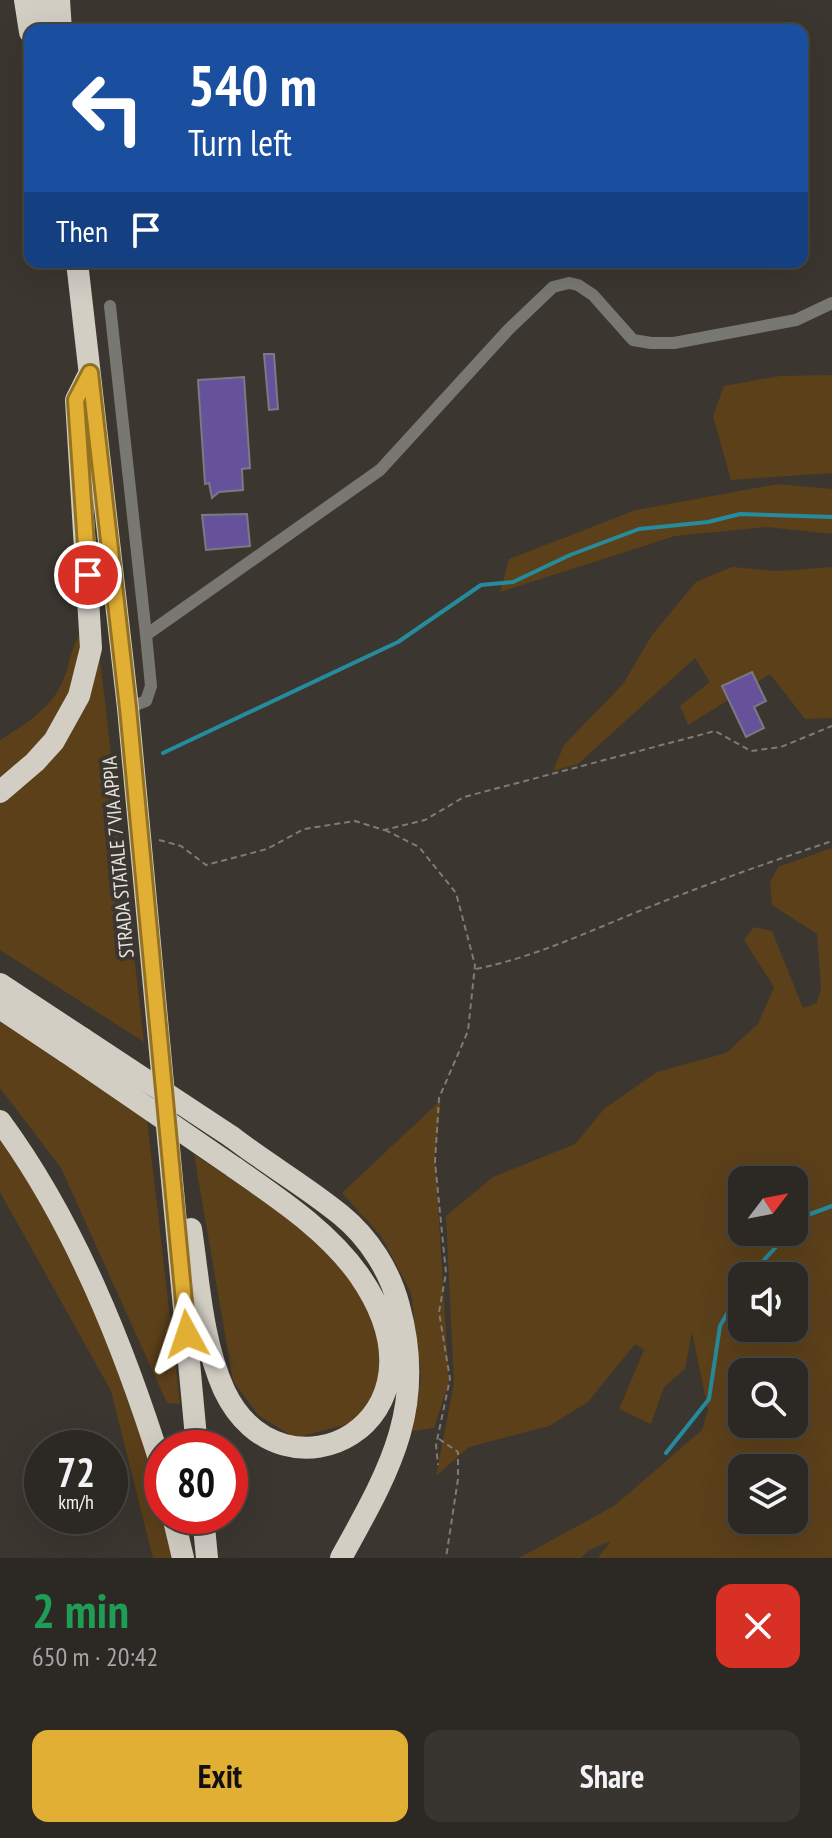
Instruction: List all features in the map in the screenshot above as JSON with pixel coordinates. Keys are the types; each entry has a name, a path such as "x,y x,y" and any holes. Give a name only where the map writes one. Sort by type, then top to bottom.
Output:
{"highway":[{"path":"25,0 29,24"},
{"path":"42,0 45,24"},
{"path":"59,0 61,24"},
{"name":"STRADA STATALE 7 VIA APPIA","path":"78,268 128,708 195,1430"},
{"path":"0,792 54,741 79,696 91,648 76,400 90,373"},
{"path":"0,984 74,1045 312,1226 343,1254 371,1295 392,1360 391,1380 372,1416 360,1429 341,1441 308,1450 259,1432 225,1391 208,1333 187,1202 171,1156"},
{"path":"0,1008 74,1045 232,1137 342,1215 382,1262 396,1293 407,1334 410,1389 400,1437 377,1493 341,1558"},
{"path":"0,1121 38,1178 98,1295 130,1371 149,1430"},
{"path":"177,1534 183,1558"},
{"path":"205,1534 207,1558"}],"street":[{"path":"146,635 380,470 508,330 553,287 569,283 578,285 593,295 633,340 651,343 674,343 796,320 832,303"},
{"path":"110,306 151,686 146,701 128,708"}],"path":[{"path":"384,830 425,820 464,797 715,731 751,751 781,747 832,726"},
{"path":"140,841 162,840 181,846 206,865 267,849 304,829 355,821 384,830 419,847 456,893 475,969 468,1031 439,1098 435,1162 446,1273 439,1312 450,1379 438,1438 438,1465"},
{"path":"475,969 520,960 558,947 640,911 832,841"},
{"path":"438,1438 458,1452 458,1479 446,1558"}],"shaded area":[{"path":"832,375 832,473 731,480 713,416 724,386 780,376"},
{"path":"778,484 832,489 832,534 767,527 675,536 500,592 509,559 636,510"},
{"path":"732,567 779,571 832,567 832,718 805,719 770,674 688,725 680,706 710,682 695,658 578,764 553,771 564,745 623,684 652,635 696,582"},
{"path":"92,622 78,697 0,786 0,740 36,715 51,700 63,681 76,641"},
{"path":"99,650 144,1042 0,950 0,795 15,787"},
{"path":"832,848 832,1558 598,1558 611,1541 589,1550 581,1558 519,1558 614,1506 702,1430 708,1410 692,1332 685,1369 664,1387 651,1424 619,1409 644,1350 635,1344 588,1402 549,1426 469,1447 436,1476 454,1383 446,1216 493,1177 575,1144 604,1109 657,1072 726,1053 758,1024 774,987 744,940 754,927 772,931 803,1008 817,1003 821,989 817,934 772,905 770,883 778,867"},
{"path":"0,1019 147,1119 180,1404 167,1403 61,1168 0,1088"},
{"path":"441,1100 435,1155 449,1382 434,1428 412,1431 421,1377 411,1293 381,1236 342,1193"},
{"path":"0,1127 35,1175 145,1413 149,1430 144,1430 144,1522 128,1459 128,1430 121,1430 111,1391 0,1192"},
{"path":"194,1154 312,1234 350,1270 387,1329 390,1372 356,1422 295,1438 258,1415 233,1381"},
{"path":"147,1534 174,1534 180,1558 153,1558"}],"building":[{"path":"264,354 274,354 278,409 269,410"},
{"path":"244,377 250,468 242,469 243,490 219,492 212,498 209,483 205,484 198,380"},
{"path":"247,514 250,546 206,550 202,515"},
{"path":"752,672 766,701 754,707 764,728 746,737 722,686"}],"waterway":[{"path":"163,753 398,642 481,585 513,582 570,555 639,529 708,522 740,514 832,517"},
{"path":"808,1215 832,1206"},
{"path":"762,1262 777,1246"},
{"path":"666,1453 709,1399 720,1326 728,1312"}],"route":[{"path":"88,575 76,400 90,373 128,708 187,1334"}]}
